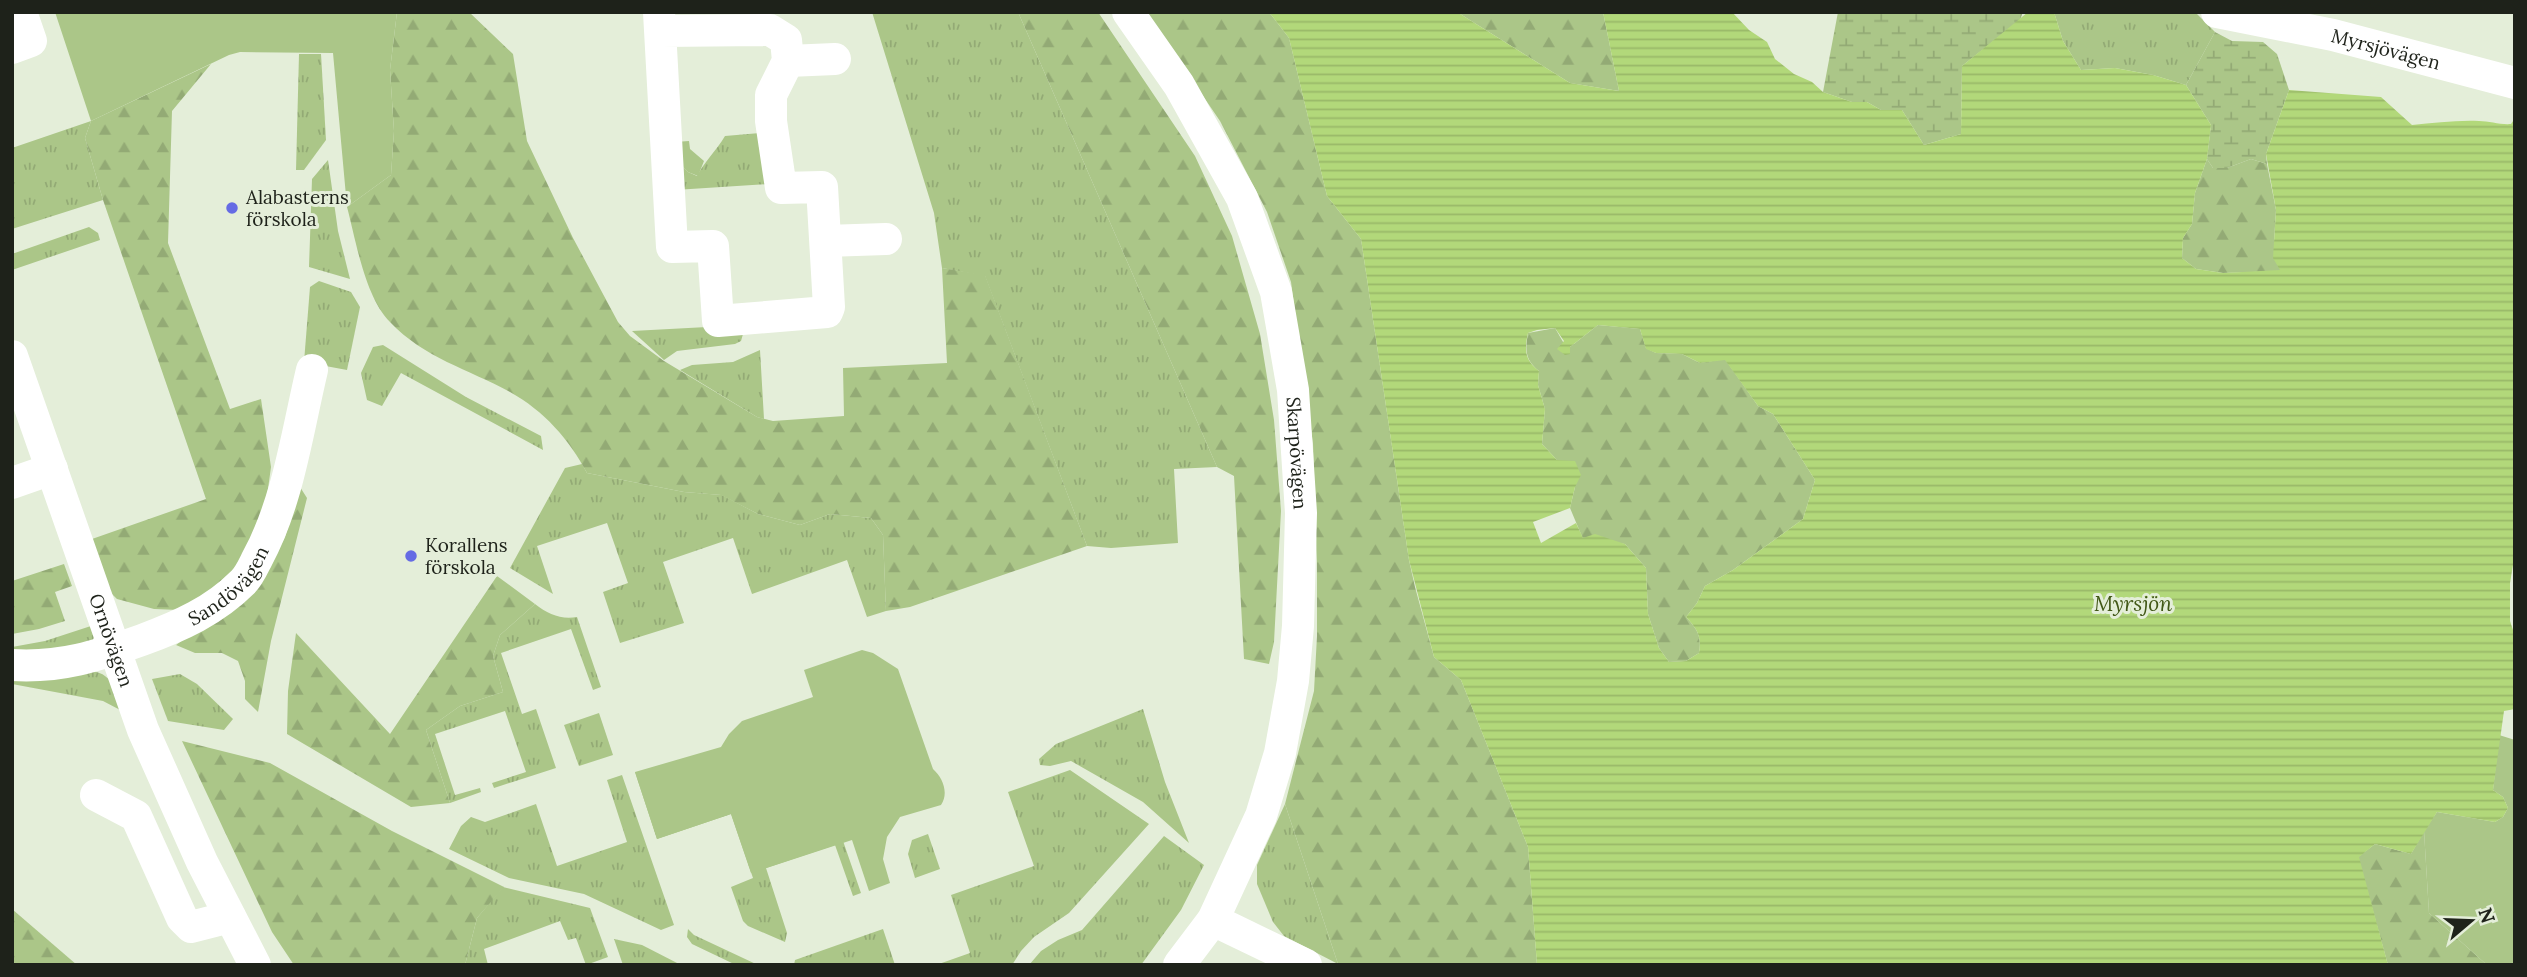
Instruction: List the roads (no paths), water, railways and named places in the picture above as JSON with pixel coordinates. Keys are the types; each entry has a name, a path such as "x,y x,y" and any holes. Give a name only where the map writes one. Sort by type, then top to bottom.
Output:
{"street":[{"path":"12,48 31,41 21,12"},
{"name":"Skarpövägen","path":"1128,12 1180,85 1242,198 1276,292 1293,390 1301,513 1298,626 1293,681 1280,753 1261,816 1213,920 1179,965"},
{"name":"Myrsjövägen","path":"2217,12 2333,35 2515,83"},
{"path":"660,22 770,30 786,40 788,61 771,95 771,121 781,188 822,187 829,307 827,312 718,321 713,246 672,247 660,22"},
{"path":"788,61 835,59"},
{"path":"826,241 886,239"},
{"name":"Ornövägen","path":"12,356 21,409 52,469 148,741 202,862 256,965"},
{"name":"Sandövägen","path":"12,665 65,664 115,650 202,615 246,579 268,538 282,496 312,370"},
{"path":"12,483 52,469"},
{"path":"96,795 136,816 182,918 191,927 230,917"},
{"path":"1213,920 1306,965"}],"water":[{"name":"Myrsjön","path":"1269,12 1457,12 1570,83 1619,91 1603,12 1732,12 1749,30 1767,42 1775,59 1823,92 1852,102 1867,102 1881,110 1902,110 1924,145 1961,134 1962,66 2028,12 2054,12 2063,41 2081,70 2115,68 2186,85 2211,125 2207,159 2195,193 2192,224 2183,238 2182,258 2196,269 2223,273 2280,270 2273,258 2276,210 2266,154 2289,90 2381,97 2412,125 2471,121 2511,124 2515,118 2515,553 2510,583 2510,621 2515,636 2515,709 2504,711 2493,790 2503,797 2508,808 2503,817 2495,822 2437,812 2411,854 2375,844 2359,857 2388,965 1537,965 1528,847 1461,680 1434,657 1409,560 1361,239 1327,196 1289,38","holes":["1598,325 1640,329 1646,349 1656,353 1682,354 1700,363 1725,360 1758,406 1773,414 1815,480 1803,519 1733,570 1705,586 1686,617 1696,629 1700,642 1699,653 1686,661 1669,662 1659,648 1648,614 1646,568 1625,544 1595,534 1583,538 1576,523 1541,543 1533,522 1570,508 1581,475 1575,461 1557,460 1542,444 1545,409 1538,385 1539,371 1527,354 1528,333 1555,328 1564,341 1557,349 1565,355 1570,354 1570,347"]}],"place":[{"name":"Alabasterns förskola","path":"232,208"},
{"name":"Korallens förskola","path":"411,556"}]}
